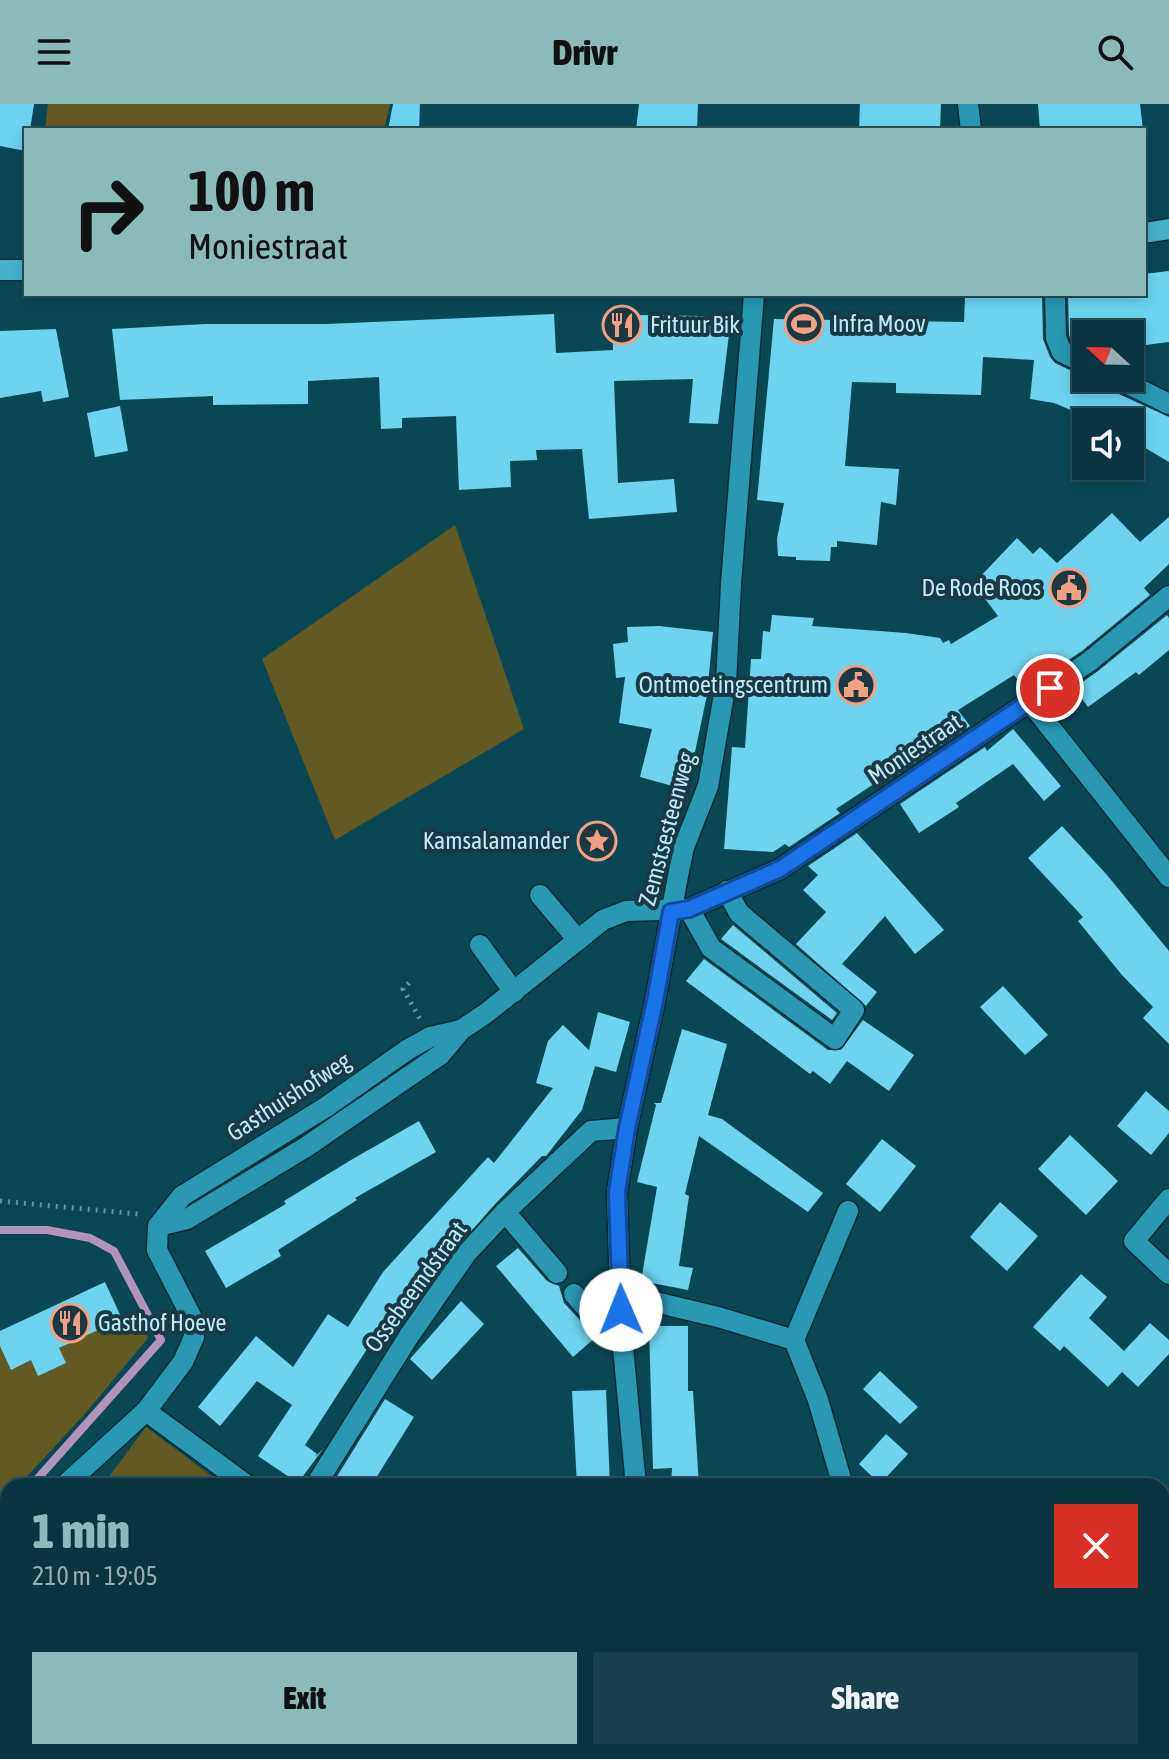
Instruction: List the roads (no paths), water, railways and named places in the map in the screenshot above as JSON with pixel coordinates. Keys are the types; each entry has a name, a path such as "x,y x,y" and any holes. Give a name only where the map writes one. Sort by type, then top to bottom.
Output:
{"main road":[{"path":"1146,233 1169,229"},
{"path":"0,270 24,270"}],"street":[{"path":"968,104 971,128"},
{"name":"Zemstsesteenweg","path":"635,1478 621,1326 617,1192 627,1128 655,1001 680,910 684,847 708,786 726,683 754,296"},
{"path":"1055,296 1056,338 1062,352 1072,357"},
{"path":"1144,392 1169,404"},
{"name":"Moniestraat","path":"680,910 780,869 1090,661 1169,596"},
{"path":"1030,702 1169,877"},
{"path":"680,910 711,948 835,1039 854,1010 739,913 727,891"},
{"path":"540,895 578,940"},
{"name":"Gasthuishofweg","path":"158,1226 187,1219 300,1150 385,1093 440,1055 461,1030 514,992 603,920 626,911 680,910"},
{"path":"480,945 514,992"},
{"name":"Gasthuishofweg","path":"158,1226 182,1196 430,1037 461,1030"},
{"path":"373,1074 385,1093"},
{"name":"Ossebeemdstraat","path":"320,1478 466,1254 505,1212 591,1131 627,1128"},
{"path":"288,1130 300,1150"},
{"path":"206,1181 216,1201"},
{"path":"1169,1199 1134,1241 1169,1274"},
{"path":"841,1478 818,1400 794,1340 848,1211"},
{"path":"505,1212 557,1273"},
{"path":"73,1478 146,1411 183,1362 194,1337 193,1320 157,1250 158,1226"},
{"path":"574,1294 601,1325 621,1326"},
{"path":"621,1294 718,1317 794,1340"},
{"path":"146,1411 237,1478"}],"waterway":[{"path":"0,1230 47,1230 90,1238 114,1251 161,1340 38,1478"}],"place":[{"name":"Infra Moov","path":"804,324"},
{"name":"Frituur Bik","path":"622,325"},
{"name":"De Rode Roos","path":"1069,588"},
{"name":"Ontmoetingscentrum","path":"856,685"},
{"name":"Kamsalamander","path":"597,841"},
{"name":"Gasthof Hoeve","path":"70,1323"}]}
